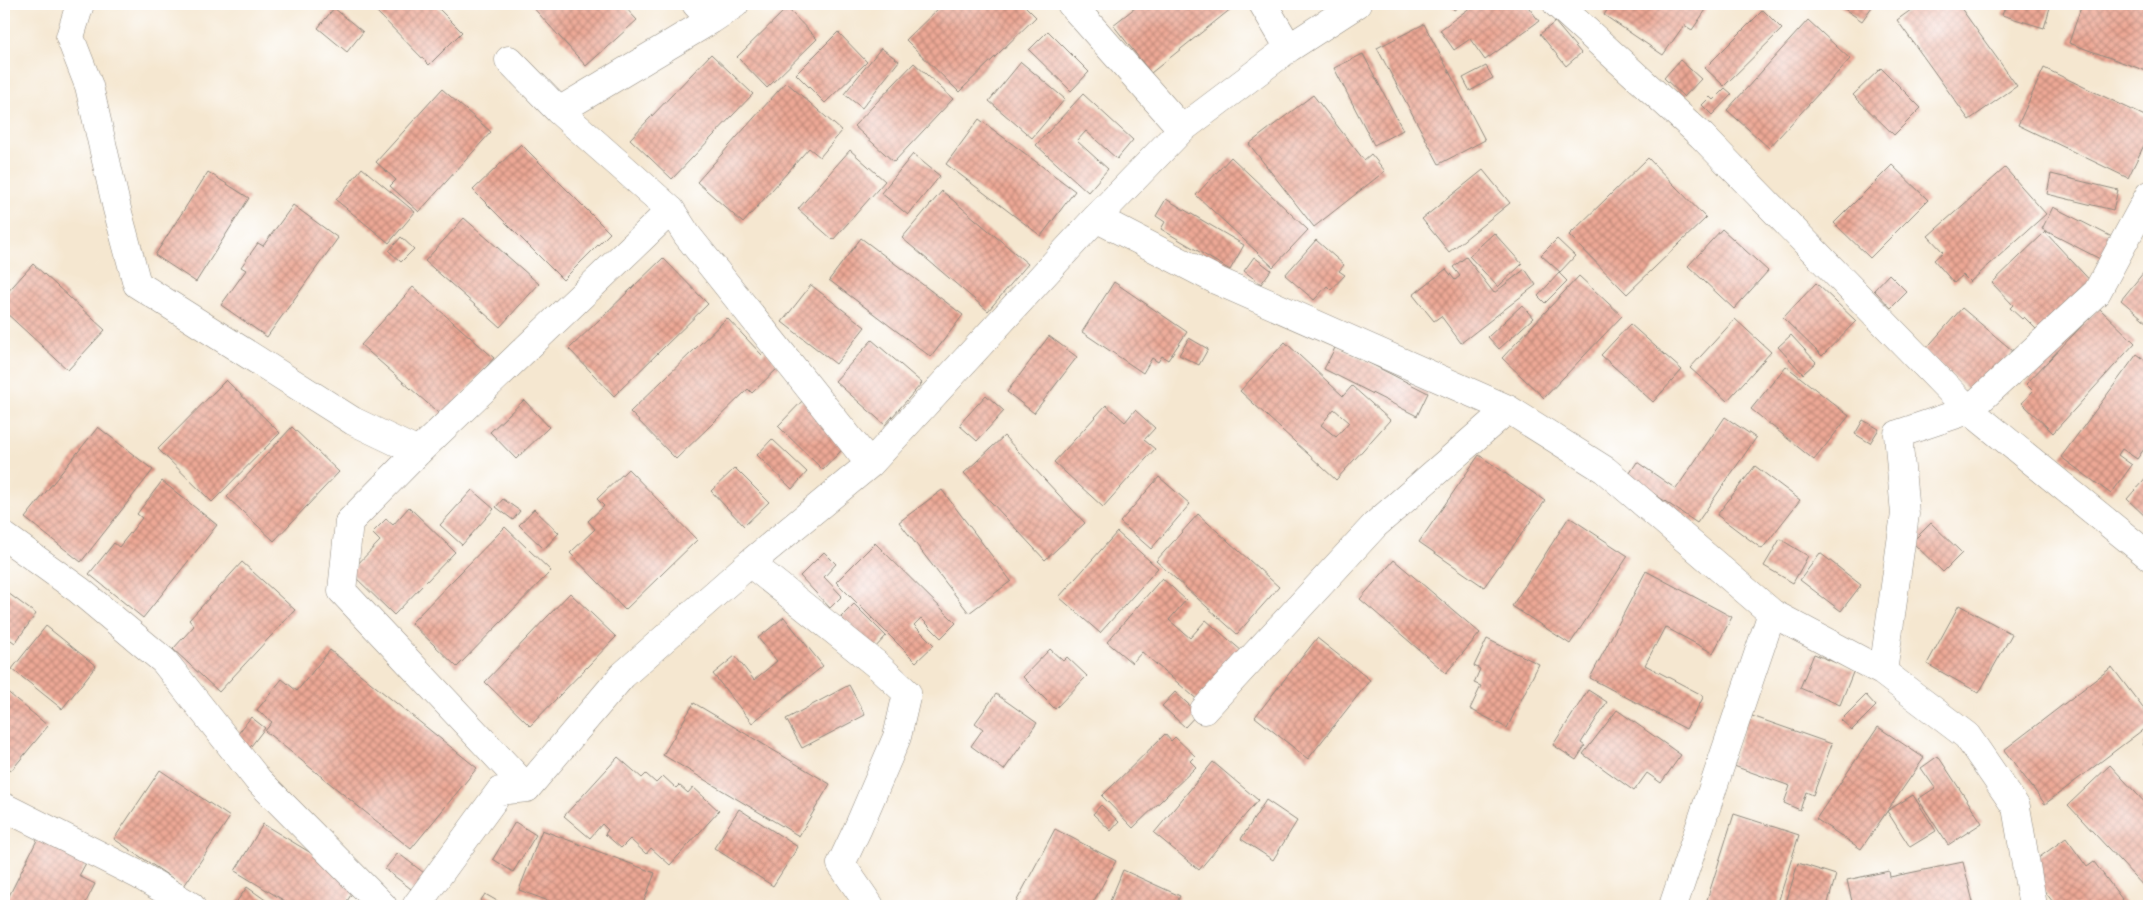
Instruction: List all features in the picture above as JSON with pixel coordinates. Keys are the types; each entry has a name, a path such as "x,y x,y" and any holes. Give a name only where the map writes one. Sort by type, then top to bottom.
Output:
{"street":[{"path":"80,4 70,37 89,86 117,209 137,284 353,421 418,452"},
{"path":"559,111 704,12 735,4"},
{"path":"1070,4 1182,129"},
{"path":"1263,4 1289,48"},
{"path":"416,906 500,792 527,788 622,676 750,562 870,464 1096,218 1182,129 1289,48 1357,4"},
{"path":"1557,4 1702,136 1970,410 2149,556"},
{"path":"509,60 559,111 671,210 687,235 870,464"},
{"path":"1883,672 1905,514 1898,434 1970,410 2097,292 2149,195"},
{"path":"527,788 342,591 349,522 418,452 671,210"},
{"path":"1096,218 1218,281 1508,409 1605,470 1772,613 1883,672 1967,736 2016,807 2033,906"},
{"path":"1204,710 1375,524 1508,409"},
{"path":"4,536 78,590 164,661 258,780 383,906"},
{"path":"750,562 876,664 907,693 897,737 858,828 840,864 870,906"},
{"path":"1673,906 1772,613"},
{"path":"4,807 139,875 191,906"}],"building":[{"path":"381,4 434,4 462,32 429,65 375,10"},
{"path":"530,4 622,4 637,20 586,66"},
{"path":"943,4 1023,4 1036,17 959,92 906,40"},
{"path":"1140,4 1229,4 1232,8 1151,73 1113,25"},
{"path":"1449,4 1463,4 1454,10"},
{"path":"1475,4 1526,4 1539,21 1485,60 1470,39 1454,50 1440,30"},
{"path":"1611,4 1710,4 1692,30 1684,25 1663,55 1604,15"},
{"path":"1837,4 1874,4 1862,21"},
{"path":"1919,4 1958,4 2017,86 1969,120 1897,20"},
{"path":"2003,4 2051,4 2044,28 2002,15 2006,5"},
{"path":"2082,4 2149,5 2149,72 2069,43"},
{"path":"334,8 363,32 347,52 318,28"},
{"path":"787,8 817,39 767,88 737,57"},
{"path":"1763,10 1782,29 1724,86 1705,68"},
{"path":"1808,20 1850,59 1769,148 1727,110"},
{"path":"1555,22 1581,53 1566,66 1540,34"},
{"path":"1424,24 1485,140 1439,164 1377,48"},
{"path":"1048,31 1089,72 1071,91 1029,50"},
{"path":"838,32 867,62 825,103 796,74"},
{"path":"881,48 899,61 862,108 844,94"},
{"path":"711,54 753,94 672,179 630,139"},
{"path":"1363,54 1403,130 1374,145 1334,68"},
{"path":"1680,60 1701,79 1684,97 1664,78"},
{"path":"1021,62 1065,99 1032,138 989,101"},
{"path":"914,63 953,99 894,162 854,126"},
{"path":"1486,66 1493,78 1470,91 1463,78"},
{"path":"1881,68 1921,108 1894,135 1853,95"},
{"path":"2044,68 2149,118 2149,135 2128,178 2018,125"},
{"path":"786,82 842,131 820,157 809,148 743,223 697,182"},
{"path":"1725,88 1732,94 1712,115 1702,105 1710,97 1713,100"},
{"path":"442,89 491,132 419,212 390,186 396,180 376,162"},
{"path":"1083,94 1133,140 1117,159 1086,131 1077,141 1108,169 1088,192 1036,145"},
{"path":"1313,95 1364,160 1371,154 1385,171 1314,227 1249,144"},
{"path":"979,119 1075,191 1041,236 946,164"},
{"path":"521,144 610,233 563,280 473,190"},
{"path":"850,150 885,181 833,240 798,209"},
{"path":"913,154 940,176 908,215 881,193"},
{"path":"1231,157 1308,230 1273,267 1196,195"},
{"path":"1648,158 1706,218 1627,294 1569,235"},
{"path":"1892,165 1928,200 1870,258 1834,223"},
{"path":"362,168 415,212 389,243 336,200"},
{"path":"2005,168 2046,214 1970,282 1963,275 1954,283 1934,260 1943,252 1928,236"},
{"path":"1483,170 1510,203 1449,252 1422,219"},
{"path":"208,172 249,198 196,282 155,255"},
{"path":"2051,174 2118,190 2113,210 2047,194"},
{"path":"942,191 1028,264 988,311 902,238"},
{"path":"1166,199 1244,245 1230,270 1161,229 1165,222 1156,216"},
{"path":"293,205 338,238 267,337 221,305 246,270 241,267 258,243 263,246"},
{"path":"2053,207 2114,238 2102,260 2042,229"},
{"path":"464,218 539,284 500,327 425,261"},
{"path":"1722,229 1768,271 1734,309 1688,266"},
{"path":"2045,232 2096,287 2043,336 2024,317 2022,319 2010,308 2013,305 1992,283"},
{"path":"1494,233 1522,264 1498,287 1469,256"},
{"path":"401,237 414,249 401,262 389,251"},
{"path":"861,238 963,315 931,357 829,280"},
{"path":"1557,239 1575,256 1560,272 1541,255"},
{"path":"1316,240 1344,265 1339,271 1345,275 1331,290 1327,286 1314,300 1285,275"},
{"path":"1254,257 1271,270 1261,284 1244,271"},
{"path":"1466,257 1494,293 1525,269 1536,285 1461,343 1441,316 1434,321 1413,295 1446,269 1455,280 1460,276 1453,267"},
{"path":"663,258 708,304 614,396 569,349"},
{"path":"33,264 105,330 68,370 4,311 4,296"},
{"path":"2149,266 2149,324 2121,300"},
{"path":"1559,273 1567,281 1545,303 1538,296"},
{"path":"1889,274 1907,292 1891,308 1874,290"},
{"path":"1579,276 1622,316 1544,398 1502,358"},
{"path":"1114,282 1187,332 1168,360 1162,356 1158,362 1152,358 1143,373 1082,332"},
{"path":"1816,283 1856,321 1822,356 1783,318"},
{"path":"811,285 865,327 836,364 782,322"},
{"path":"413,287 494,358 443,417 361,345"},
{"path":"1522,305 1533,318 1499,349 1488,337"},
{"path":"1962,308 2013,351 1975,395 1924,351"},
{"path":"2099,308 2135,343 2053,433 2022,403 2033,391 2026,384"},
{"path":"727,318 762,355 766,351 780,366 752,393 748,389 676,459 630,412"},
{"path":"1735,319 1771,352 1727,401 1690,368"},
{"path":"1630,324 1682,370 1653,402 1601,355"},
{"path":"1791,335 1816,362 1803,374 1778,347"},
{"path":"1049,336 1077,357 1034,413 1007,392"},
{"path":"1189,338 1208,349 1199,365 1179,355"},
{"path":"872,340 922,383 885,425 835,381"},
{"path":"1285,342 1343,396 1352,386 1390,420 1336,480 1240,391","holes":["1334,409 1349,422 1336,437 1321,425"]},
{"path":"1336,346 1428,393 1417,416 1324,369"},
{"path":"2137,354 2149,363 2149,413 2146,418 2149,420 2149,442 2137,459 2122,449 2118,455 2132,465 2111,494 2061,457"},
{"path":"1786,366 1849,416 1814,460 1751,409"},
{"path":"226,380 280,433 212,502 158,449"},
{"path":"808,395 853,438 823,470 778,426"},
{"path":"986,395 1004,411 977,441 959,425"},
{"path":"524,400 549,427 516,459 490,432"},
{"path":"1106,405 1125,422 1135,410 1155,428 1144,440 1155,449 1103,507 1054,462"},
{"path":"1725,417 1756,438 1697,523 1628,476 1637,462 1676,489"},
{"path":"1863,420 1879,429 1870,443 1855,434"},
{"path":"98,427 153,470 81,562 25,518"},
{"path":"292,427 339,472 274,541 227,497"},
{"path":"1004,436 1085,523 1045,560 964,473"},
{"path":"772,439 807,472 792,489 757,455"},
{"path":"1479,455 1545,501 1484,587 1419,542"},
{"path":"1755,466 1800,500 1762,549 1717,515"},
{"path":"735,468 769,502 744,526 711,491"},
{"path":"628,469 697,540 625,610 570,553 595,529 588,521 604,506 597,499"},
{"path":"2149,474 2149,520 2127,499"},
{"path":"1159,477 1190,504 1151,549 1120,522"},
{"path":"162,481 217,525 143,618 89,574 114,543 119,547 142,518 137,514"},
{"path":"472,490 494,509 462,545 440,525"},
{"path":"942,490 1011,581 969,613 899,522"},
{"path":"503,499 520,511 513,520 496,507"},
{"path":"409,507 455,552 394,615 350,572 380,541 372,533 386,519 393,525"},
{"path":"534,509 559,533 544,549 519,525"},
{"path":"1198,514 1279,587 1237,634 1156,561"},
{"path":"1569,517 1628,556 1570,644 1512,606"},
{"path":"1931,523 1962,553 1943,572 1912,542"},
{"path":"505,527 551,571 457,667 411,623"},
{"path":"1117,532 1158,568 1100,633 1059,597"},
{"path":"1780,539 1808,556 1793,583 1764,566"},
{"path":"875,543 956,623 941,638 921,618 914,625 934,645 916,662 836,582"},
{"path":"824,552 836,564 824,577 842,596 830,608 800,576"},
{"path":"1820,553 1861,585 1841,611 1800,580"},
{"path":"1394,560 1480,633 1446,673 1360,599"},
{"path":"242,562 295,610 219,692 173,649 194,626 189,620"},
{"path":"1646,571 1732,617 1713,653 1665,627 1645,665 1704,696 1686,729 1590,678"},
{"path":"1162,578 1186,600 1169,620 1190,638 1206,620 1243,652 1200,702 1142,652 1132,663 1107,642"},
{"path":"4,590 36,614 15,643 4,635"},
{"path":"570,593 616,637 530,726 485,682"},
{"path":"854,604 886,636 873,650 841,617"},
{"path":"1959,605 2012,634 1979,693 1927,664"},
{"path":"784,617 823,666 752,723 713,674 735,656 754,680 777,661 758,638"},
{"path":"46,626 96,666 62,709 12,669"},
{"path":"1317,638 1370,680 1308,759 1255,717"},
{"path":"1487,639 1539,664 1507,728 1470,709 1481,686 1474,683 1480,669 1474,666"},
{"path":"1050,649 1063,661 1067,657 1087,676 1055,709 1023,677"},
{"path":"330,650 477,768 411,849 265,731 272,722 257,710 282,679 297,691"},
{"path":"1814,654 1854,670 1840,705 1800,688"},
{"path":"2112,667 2149,716 2149,725 2045,804 2004,750"},
{"path":"849,685 865,715 802,748 786,719"},
{"path":"4,689 48,726 11,771 4,765"},
{"path":"1588,690 1607,702 1581,743 1585,746 1576,760 1553,745"},
{"path":"1175,692 1198,713 1185,727 1162,706"},
{"path":"996,694 1037,723 1004,770 971,746 983,729 975,723"},
{"path":"1866,695 1876,706 1852,730 1841,720"},
{"path":"694,703 830,784 799,836 663,755"},
{"path":"1617,710 1681,755 1661,783 1647,773 1634,791 1583,754"},
{"path":"1749,715 1832,744 1813,795 1806,792 1800,810 1784,803 1790,786 1731,765"},
{"path":"251,717 265,728 248,750 234,739"},
{"path":"1878,727 1924,758 1861,849 1816,819"},
{"path":"1165,734 1171,741 1175,737 1195,756 1190,761 1196,767 1133,828 1102,796"},
{"path":"2149,739 2149,752 2143,744"},
{"path":"1938,756 1982,823 1948,845 1918,799 1935,788 1921,768"},
{"path":"618,757 642,778 646,774 656,783 663,776 676,788 679,785 688,793 693,787 719,811 670,865 651,848 646,854 630,839 621,848 605,834 608,830 602,824 590,838 564,816"},
{"path":"1213,762 1258,800 1199,870 1154,833"},
{"path":"2110,765 2149,807 2149,887 2147,890 2068,805"},
{"path":"160,770 230,817 184,886 114,839"},
{"path":"1913,795 1936,831 1910,847 1887,811"},
{"path":"1266,800 1297,821 1273,860 1241,839"},
{"path":"1101,805 1119,822 1111,831 1093,814"},
{"path":"739,809 798,847 773,886 714,848"},
{"path":"1734,814 1799,835 1777,906 1705,906"},
{"path":"515,822 536,835 513,872 493,859"},
{"path":"263,824 359,882 344,906 293,906 235,871"},
{"path":"1055,829 1116,861 1091,906 1014,906"},
{"path":"542,830 655,873 642,906 562,906 519,890"},
{"path":"38,838 86,863 79,876 95,884 84,906 4,906"},
{"path":"2066,838 2087,867 2094,862 2125,903 2121,906 2056,906 2026,867"},
{"path":"398,853 428,876 415,892 385,869"},
{"path":"1963,862 1974,906 1853,906 1847,880 1889,871 1890,877"},
{"path":"1798,863 1836,875 1827,906 1785,906"},
{"path":"1123,870 1180,896 1175,906 1108,906"},
{"path":"247,887 274,906 239,906 235,904"},
{"path":"485,894 506,906 477,906"}]}
